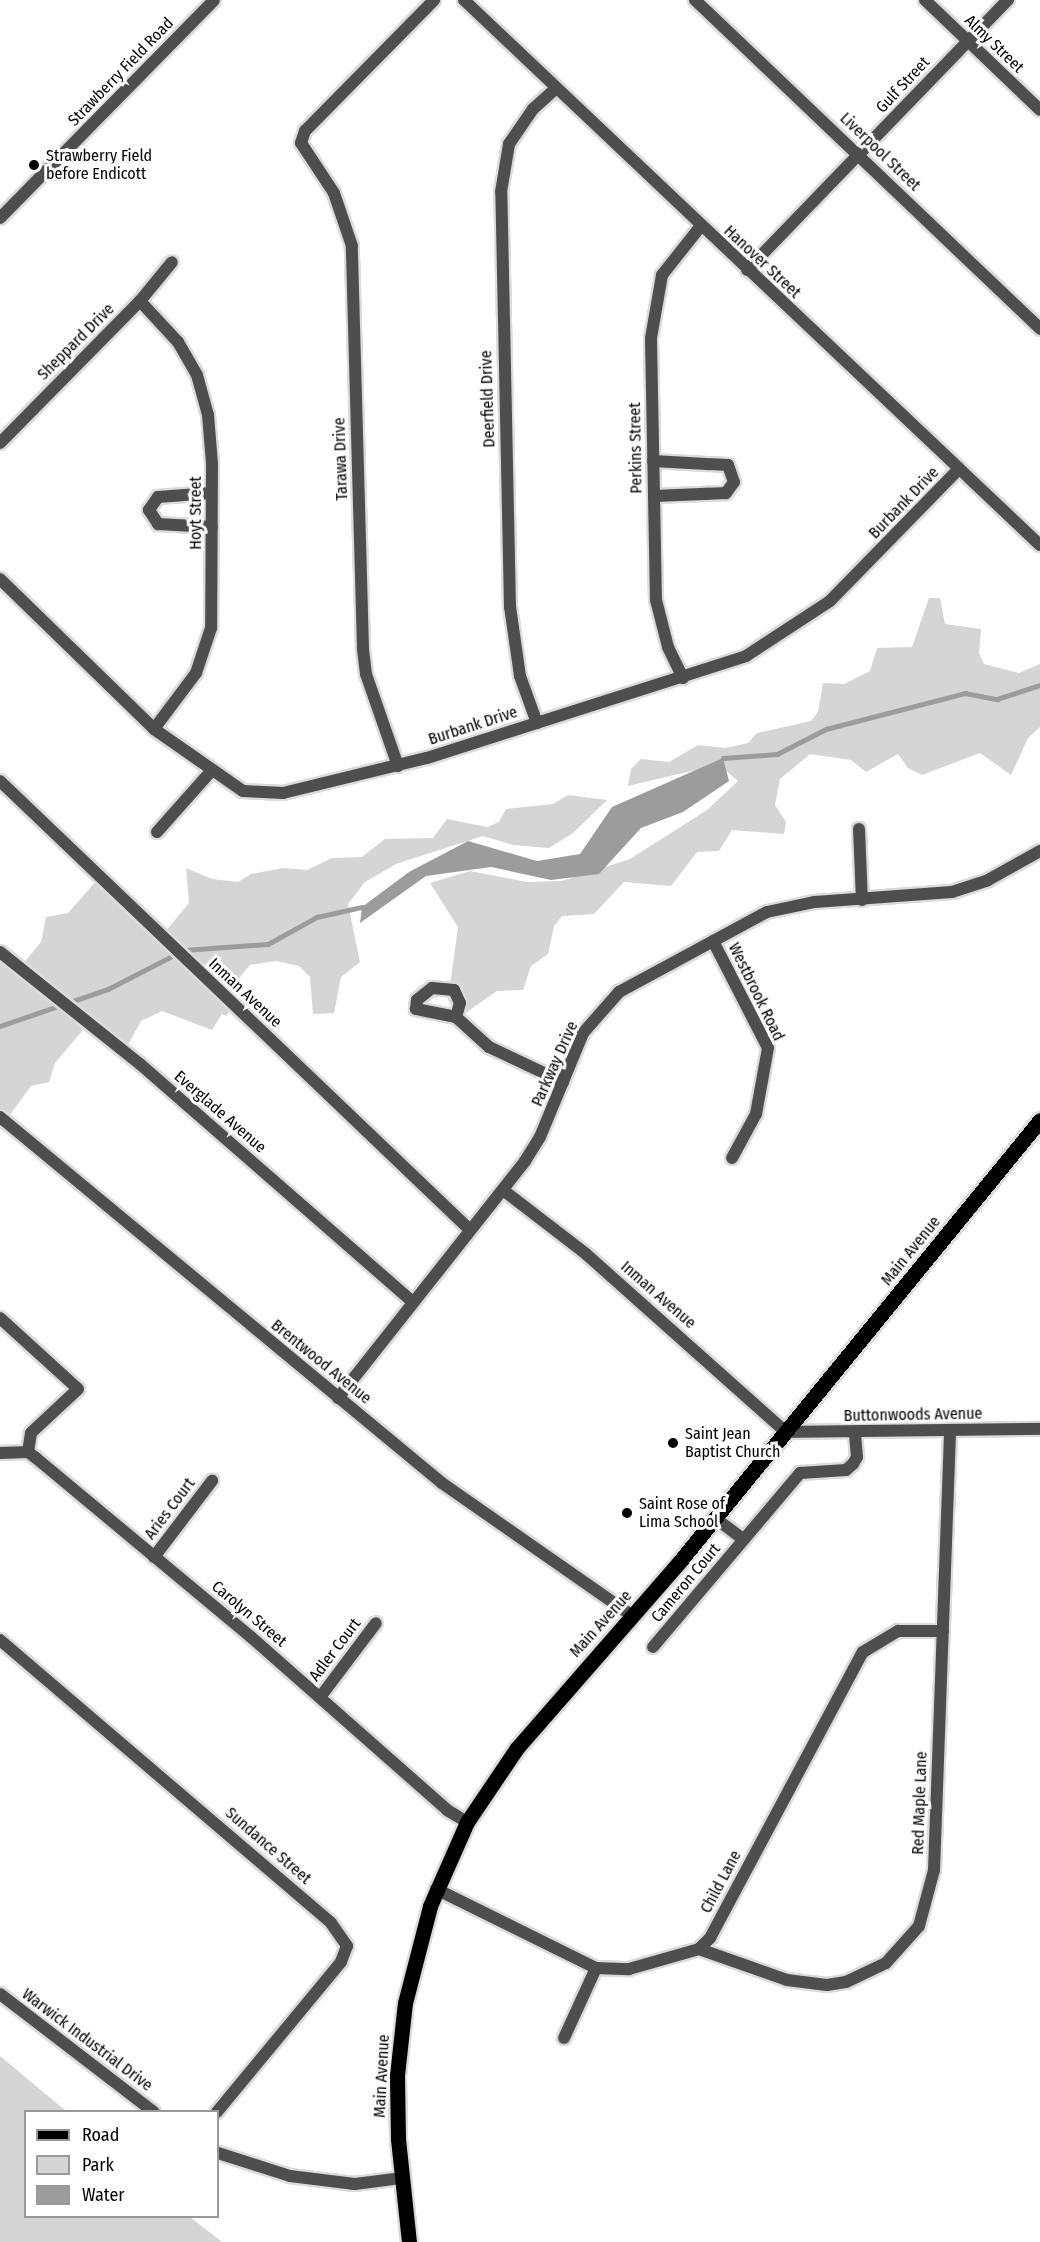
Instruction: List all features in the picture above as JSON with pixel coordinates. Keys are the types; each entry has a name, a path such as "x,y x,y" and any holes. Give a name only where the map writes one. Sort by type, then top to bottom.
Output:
{"main road":[{"name":"Main Avenue","path":"409,2242 401,2178 398,2075 405,2003 436,1889 467,1822 517,1748 715,1518 1040,1120"}],"street":[{"name":"Strawberry Field Road","path":"0,218 214,0"},
{"name":"Tarawa Drive","path":"398,766 366,674 363,648 352,246 334,193 301,144 304,130 434,0"},
{"name":"Hanover Street","path":"465,0 700,226 1040,545"},
{"name":"Liverpool Street","path":"695,0 1040,329"},
{"name":"Almy Street","path":"925,0 1040,110"},
{"name":"Gulf Street","path":"747,270 1008,0"},
{"name":"Deerfield Drive","path":"537,723 520,676 510,607 501,192 509,144 533,109 556,88"},
{"name":"Perkins Street","path":"683,678 658,617 651,352 655,294 664,271 700,226"},
{"name":"Sheppard Drive","path":"0,443 140,302 172,262"},
{"name":"Hoyt Street","path":"140,302 178,342 197,375 208,415 211,493 214,602 207,644 196,673 154,729"},
{"path":"653,461 728,465 734,482 726,493 654,496"},
{"name":"Burbank Drive","path":"0,579 154,729 243,790 283,793 398,766 740,659 808,618 958,470"},
{"path":"211,493 158,497 149,510 158,524 212,527"},
{"path":"157,832 212,770"},
{"name":"Inman Avenue","path":"0,781 468,1228"},
{"path":"858,829 862,900"},
{"name":"Parkway Drive","path":"338,1398 468,1228 503,1190 540,1137 584,1033 599,1010 620,992 767,912 814,902 862,900 962,889 988,880 1040,851"},
{"name":"Westbrook Road","path":"713,941 768,1048 756,1114 732,1158"},
{"name":"Everglade Avenue","path":"0,951 140,1064 413,1302"},
{"path":"456,1017 501,1056 563,1082"},
{"name":"Brentwood Avenue","path":"0,1118 469,1504 551,1555 633,1616"},
{"name":"Inman Avenue","path":"503,1190 586,1254 786,1432"},
{"path":"0,1318 78,1389 31,1433 28,1452 0,1453"},
{"name":"Buttonwoods Avenue","path":"786,1432 950,1432 1040,1429"},
{"name":"Red Maple Lane","path":"699,1949 787,1980 827,1985 867,1974 907,1944 932,1891 950,1432"},
{"name":"Cameron Court","path":"653,1647 800,1473 846,1470 853,1464 857,1457 855,1433"},
{"name":"Carolyn Street","path":"28,1452 321,1696 447,1810 467,1822"},
{"name":"Aries Court","path":"154,1557 212,1480"},
{"name":"Cameron Court","path":"715,1518 744,1540"},
{"name":"Adler Court","path":"321,1696 376,1623"},
{"name":"Child Lane","path":"699,1949 710,1938 863,1652 898,1631 943,1631"},
{"name":"Sundance Street","path":"0,1640 323,1915 347,1946 341,1962 219,2110"},
{"path":"436,1889 596,1968 628,1969 699,1949"},
{"path":"564,2038 596,1968"},
{"name":"Warwick Industrial Drive","path":"0,1994 151,2110"},
{"path":"219,2153 290,2176 355,2184 401,2178"}],"green space":[{"path":"929,598 940,598 945,624 981,629 979,653 984,664 1019,673 1040,664 1040,727 1028,738 1011,775 980,753 922,775 908,768 898,754 866,772 851,760 810,754 780,779 775,805 786,822 784,834 732,830 719,851 697,852 671,886 624,882 594,914 562,916 554,926 548,954 531,966 523,990 497,991 461,1016 448,1000 458,927 430,883 470,871 527,882 562,881 630,859 707,810 738,781 725,770 708,767 628,786 631,769 641,759 669,762 698,745 726,748 748,743 757,733 811,721 818,712 823,683 844,684 870,671 877,648 912,647"},
{"path":"568,795 607,800 573,833 549,848 513,845 483,836 396,864 365,882 348,904 360,962 341,977 334,1013 313,1014 310,977 299,966 276,961 250,965 226,994 233,1008 226,1016 222,1014 212,1030 162,1011 141,1021 124,1052 87,1025 55,1063 49,1082 31,1086 7,1119 0,1117 0,953 23,964 41,942 46,917 68,913 98,879 165,932 189,903 186,868 212,879 238,882 251,874 283,868 307,870 332,858 362,857 385,839 433,838 447,819 487,827 499,822 506,809 553,804"},
{"path":"0,2056 65,2110 24,2110 24,2218 191,2218 222,2242 0,2242"}],"water":[{"path":"723,758 729,781 683,812 641,828 599,874 551,880 491,867 426,876 360,923 362,907 409,872 468,841 537,861 580,854 612,807"}],"waterway":[{"path":"723,758 777,754 826,729 965,693 997,699 1040,685"},
{"path":"0,1026 108,989 184,950 268,944 317,917 362,907"}],"place":[{"name":"Strawberry Field before Endicott","path":"34,165"},
{"name":"Saint Jean Baptist Church","path":"673,1443"},
{"name":"Saint Rose of Lima School","path":"627,1513"}]}
